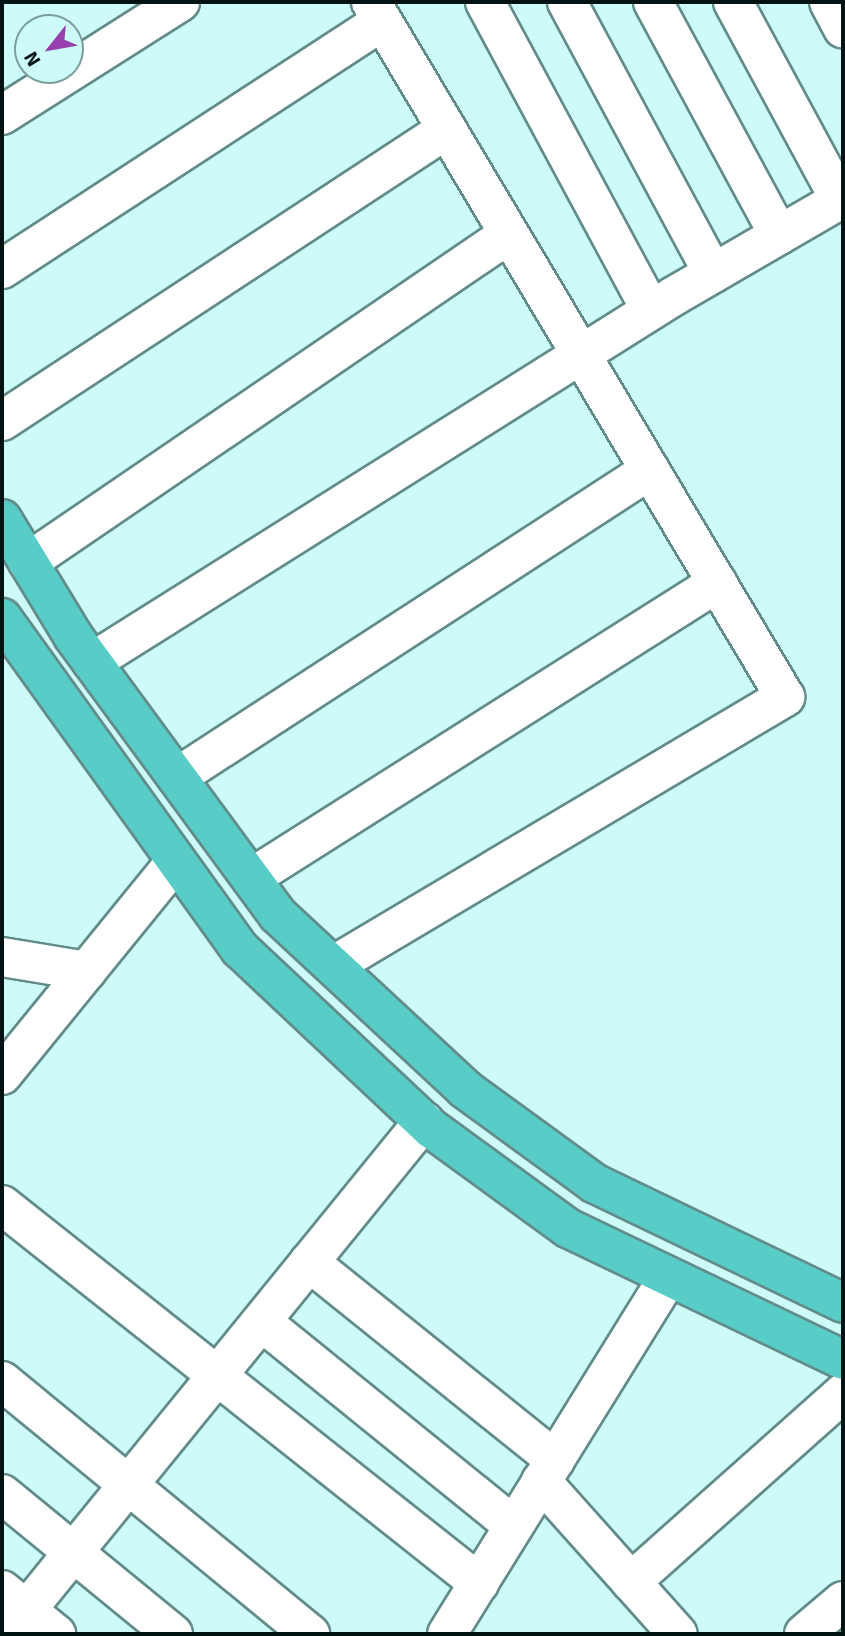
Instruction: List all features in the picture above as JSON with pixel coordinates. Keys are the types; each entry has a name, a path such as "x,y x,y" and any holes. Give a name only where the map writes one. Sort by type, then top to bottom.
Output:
{"highway":[{"path":"2,519 92,662 278,915 503,1117 594,1184 843,1303"},
{"path":"2,618 240,949 424,1121 568,1228 843,1360"},
{"path":"475,1161 503,1117"}],"street":[{"path":"2,115 180,2"},
{"path":"485,2 651,310"},
{"path":"567,2 713,273"},
{"path":"653,2 779,235"},
{"path":"92,662 651,310 842,199 733,2"},
{"path":"829,2 843,28"},
{"path":"2,269 376,11 785,697 334,965"},
{"path":"2,421 447,129"},
{"path":"28,562 509,234"},
{"path":"177,777 650,470"},
{"path":"251,878 717,583"},
{"path":"2,1075 175,862"},
{"path":"4,953 87,971"},
{"path":"56,1634 12,1611 74,1553 424,1121"},
{"path":"2,1205 216,1381 479,1583"},
{"path":"309,1262 548,1471 631,1582 678,1634"},
{"path":"447,1634 668,1277"},
{"path":"262,1322 514,1526"},
{"path":"2,1381 310,1634"},
{"path":"631,1582 843,1393"},
{"path":"2,1494 173,1634"},
{"path":"804,1634 843,1601"}]}
